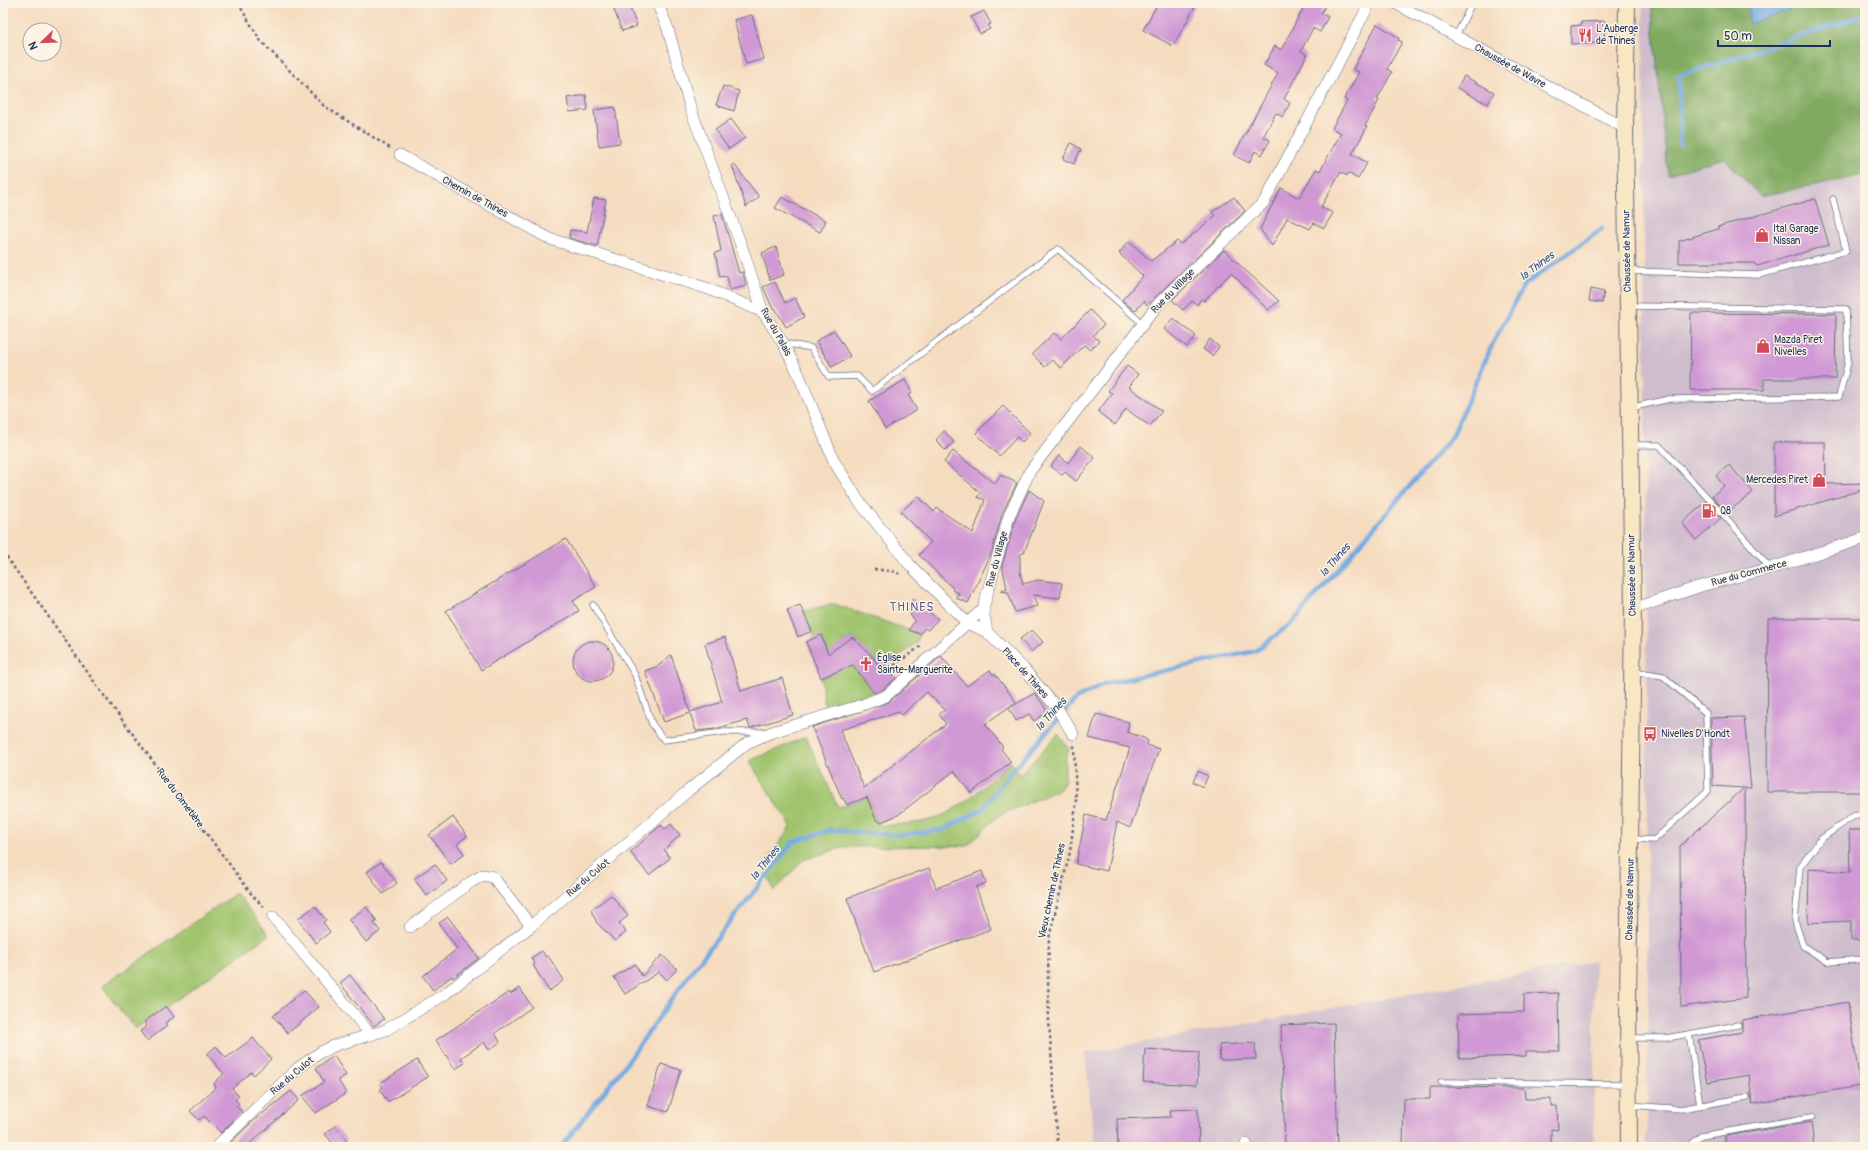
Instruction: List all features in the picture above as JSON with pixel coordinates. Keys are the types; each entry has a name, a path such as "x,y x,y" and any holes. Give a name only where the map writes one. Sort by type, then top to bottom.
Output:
{"main road":[{"name":"Chaussée de Namur","path":"1627,3 1625,128 1633,609 1630,839 1629,1147"}],"street":[{"name":"Rue du Palais","path":"657,3 667,26 691,110 745,256 763,312 783,343 798,373 834,461 858,500 910,565 967,623"},
{"name":"Rue du Village","path":"987,632 983,609 1009,516 1030,471 1159,303 1264,202 1370,3"},
{"name":"Chaussée de Wavre","path":"1395,3 1625,128"},
{"name":"Chemin de Thines","path":"400,155 550,239 706,288 763,312"},
{"name":"Rue du Commerce","path":"1633,609 1701,586 1771,568 1865,538"},
{"path":"967,623 983,609"},
{"name":"Place de Thines","path":"967,623 987,632 1023,668 1057,708 1073,734"},
{"name":"Rue du Culot","path":"216,1147 304,1064 321,1052 370,1034 386,1030 412,1016 445,994 531,926 747,743 772,732 865,704 886,696 967,623"},
{"path":"410,927 471,882 483,875 493,877 531,926"},
{"path":"273,917 370,1034"}],"lane":[{"path":"1456,36 1472,3"},
{"path":"1627,271 1759,275 1846,251 1833,199"},
{"path":"783,343 812,348 829,377 857,376 872,391 1058,250 1143,324"},
{"path":"1628,306 1846,309 1848,362 1839,397 1670,399 1630,408"},
{"path":"1630,444 1659,445 1771,568"},
{"path":"593,605 635,675 652,724 664,740 724,732 772,732"},
{"path":"1630,839 1654,840 1708,791 1706,713 1663,676 1632,671"},
{"path":"1865,814 1855,815 1821,839 1800,867 1795,921 1803,946 1828,962 1865,959"},
{"path":"1629,1038 1666,1038 1738,1025"},
{"path":"1689,1034 1700,1105"},
{"path":"1441,1082 1629,1084"},
{"path":"1629,1104 1681,1109 1746,1098"},
{"path":"1687,1147 1701,1136 1812,1117"}],"path":[{"path":"238,3 260,40 324,106 400,155"},
{"name":"Rue du Cimetière","path":"3,552 100,690 254,896 273,917"},
{"path":"874,569 897,572 902,577"},
{"path":"889,669 925,642"},
{"name":"Vieux chemin de Thines","path":"1058,1147 1049,1022 1049,938 1070,852 1076,804 1073,734"}],"shaded area":[{"path":"1643,3 1865,3 1865,1147 1647,1147 1648,952"},
{"path":"1594,961 1594,1147 1095,1147 1085,1053"}],"green space":[{"path":"1651,3 1865,3 1865,175 1760,196 1724,158 1668,175"},
{"path":"834,604 920,634 917,642 887,666 881,660 877,663 852,637 843,643 874,692 825,709 821,678 836,672 821,636 815,638 803,611"},
{"path":"1058,734 1069,749 1065,760 1065,782 1059,790 998,816 967,846 845,847 803,860 774,891 764,865 791,826 749,761 806,737 838,807 867,797 876,820 881,826 916,823 937,818 957,807 976,793 1011,762 1020,775"},
{"path":"236,893 269,935 135,1029 102,986"}],"water":[{"path":"1748,3 1810,3 1749,24"}],"building":[{"path":"622,3 628,3 637,26 622,31 613,7"},
{"path":"1158,3 1197,3 1173,46 1143,30"},
{"path":"1306,3 1327,3 1321,13 1328,17 1320,32 1313,28 1301,51 1307,55 1284,99 1290,103 1283,117 1276,113 1263,137 1270,140 1262,155 1255,151 1249,163 1234,155 1278,73 1264,65 1275,46 1281,50"},
{"path":"984,11 991,24 988,25 990,29 980,34 971,17"},
{"path":"752,15 764,59 746,64 734,20"},
{"path":"1605,21 1604,43 1571,44 1571,26 1581,25 1581,22"},
{"path":"1377,24 1399,38 1398,40 1402,42 1387,69 1392,72 1377,99 1379,100 1365,126 1367,127 1352,154 1367,163 1358,179 1348,173 1347,176 1341,172 1321,207 1333,213 1324,228 1314,223 1310,229 1287,218 1272,246 1260,229 1281,188 1299,198 1316,169 1320,171 1341,133 1332,128 1347,101 1344,99 1359,72 1353,69"},
{"path":"1464,76 1494,92 1488,104 1457,88"},
{"path":"723,86 739,91 734,111 716,105"},
{"path":"586,95 588,110 569,112 567,98"},
{"path":"615,107 620,143 599,146 594,110"},
{"path":"731,119 745,138 729,149 715,130"},
{"path":"1071,143 1081,149 1074,164 1063,159"},
{"path":"734,164 759,197 746,207 732,165"},
{"path":"782,197 826,221 820,232 775,208"},
{"path":"1234,197 1245,211 1147,305 1144,301 1135,311 1122,300 1143,276 1119,253 1129,241 1151,261 1177,241 1181,244 1215,216 1212,212"},
{"path":"594,198 606,200 597,246 569,238 570,230 587,232"},
{"name":"Ital Garage Nissan","path":"1815,199 1829,245 1757,266 1754,263 1679,263 1679,241 1718,229 1717,227"},
{"path":"722,214 739,273 743,272 746,286 730,290 727,276 720,277 715,253 721,251 714,216"},
{"path":"776,247 784,275 770,280 762,253"},
{"path":"1224,250 1279,301 1268,310 1231,273 1204,301 1201,299 1197,305 1192,301 1183,310 1172,300"},
{"path":"775,282 785,303 795,298 804,317 786,327 775,308 773,309 763,287"},
{"path":"1591,289 1604,292 1602,303 1589,301"},
{"path":"1090,310 1104,325 1093,335 1099,341 1090,350 1084,345 1061,368 1052,360 1045,367 1032,354 1054,333 1061,339"},
{"name":"Mazda Piret Nivelles","path":"1691,313 1836,314 1835,379 1764,379 1764,390 1690,390"},
{"path":"1173,318 1196,336 1187,347 1164,329"},
{"path":"834,330 850,356 832,367 816,341"},
{"path":"1210,339 1219,347 1212,356 1203,349"},
{"path":"1127,366 1138,374 1129,387 1162,411 1150,426 1126,409 1115,425 1098,412 1112,393 1108,391"},
{"path":"905,380 912,393 908,395 917,410 885,429 869,401"},
{"path":"1003,406 1030,433 1022,442 1017,437 999,456 976,433"},
{"path":"944,431 954,442 945,450 936,440"},
{"path":"1774,442 1825,442 1826,484 1865,483 1865,489 1774,516"},
{"path":"1081,446 1095,458 1076,481 1065,472 1062,475 1051,466 1059,455 1068,463"},
{"path":"953,451 995,484 1001,475 1017,483 1002,514 992,552 968,603 956,598 959,593 952,590 953,588 919,555 931,542 901,512 918,496 934,512 937,508 973,533 985,500 977,497 981,493 944,462"},
{"path":"1729,465 1753,492 1727,513 1712,496 1724,486 1716,476"},
{"path":"1029,490 1044,501 1024,553 1020,554 1020,572 1023,584 1038,580 1062,583 1060,598 1033,595 1037,606 1015,612 1008,592 1000,591 1007,588 1002,565 1016,518"},
{"path":"1706,502 1721,518 1696,540 1682,523"},
{"path":"566,539 596,587 573,601 579,611 481,670 446,611"},
{"path":"913,599 938,619 928,630 925,628 920,634 909,630 915,620 910,615 912,613 906,608"},
{"path":"800,605 812,631 798,637 787,610"},
{"path":"1768,618 1865,618 1865,792 1767,792"},
{"path":"1032,630 1043,642 1031,652 1020,639"},
{"path":"821,635 828,654 852,637 877,663 881,659 896,678 882,690 874,693 853,665 821,678 806,642"},
{"path":"725,637 741,691 782,678 793,715 750,728 747,720 715,729 696,731 690,713 664,722 645,671 658,666 671,655 690,712 722,702 705,644"},
{"path":"593,641 607,647 613,661 607,675 593,681 579,675 573,661 579,647"},
{"path":"941,656 967,686 990,670 993,675 995,674 1016,702 985,724 1003,747 1001,749 1011,762 971,793 954,771 898,815 881,822 876,820 867,797 847,805 843,798 842,799 812,727 889,702","holes":["927,692 945,710 939,714 946,724 864,788 840,730 899,712 902,715"]},
{"path":"1035,693 1048,712 1034,721 1029,714 1016,721 1009,708"},
{"path":"1096,714 1129,722 1127,732 1144,738 1148,741 1147,745 1159,749 1130,828 1117,822 1107,871 1076,864 1086,815 1106,820 1130,748 1089,738"},
{"path":"1744,717 1751,788 1745,788 1746,998 1681,1007 1680,846 1744,788 1713,786 1711,718"},
{"path":"1198,771 1208,776 1203,787 1193,782"},
{"path":"453,817 467,836 457,844 464,854 451,864 429,835"},
{"path":"671,824 680,835 664,850 670,858 649,875 630,852 661,825 665,829"},
{"path":"1849,830 1865,830 1865,940 1851,940 1851,921 1808,923 1809,869 1850,872"},
{"path":"381,862 397,883 383,894 367,872"},
{"path":"435,864 447,881 427,896 414,879"},
{"path":"929,868 936,888 982,871 986,883 976,887 991,929 874,972 847,898"},
{"path":"611,895 628,916 619,923 626,932 615,941 597,923 591,910"},
{"path":"315,906 326,920 323,922 330,932 316,943 298,919"},
{"path":"366,907 377,921 374,923 380,931 366,942 349,920"},
{"path":"448,917 479,958 453,978 452,976 433,990 423,976 457,949 439,923"},
{"path":"542,951 546,957 548,956 564,980 549,991 533,965 535,964 531,958"},
{"path":"662,955 677,969 667,980 659,972 625,994 614,977 635,964 642,976"},
{"path":"350,975 384,1019 374,1026 340,983"},
{"path":"520,988 532,1007 495,1033 500,1042 489,1050 484,1042 461,1058 465,1063 455,1069 436,1040 509,992 510,994"},
{"path":"304,990 319,1007 288,1033 273,1016"},
{"path":"1558,993 1559,1051 1526,1051 1526,1056 1459,1058 1458,1014 1524,1012 1524,994"},
{"path":"1848,1002 1860,1086 1752,1104 1749,1075 1707,1082 1698,1040 1742,1032 1742,1020"},
{"path":"166,1006 174,1017 165,1023 167,1026 147,1041 140,1031 147,1026 144,1022"},
{"path":"1334,1023 1338,1147 1285,1147 1281,1025"},
{"path":"253,1038 271,1059 254,1075 251,1072 232,1089 239,1096 235,1099 239,1104 236,1106 242,1112 221,1133 204,1116 199,1120 190,1111 216,1087 214,1083 224,1074 207,1054 216,1046 226,1058"},
{"path":"1255,1043 1256,1059 1220,1060 1219,1045"},
{"path":"1145,1049 1199,1052 1197,1085 1143,1082"},
{"path":"334,1056 346,1075 338,1080 346,1093 316,1113 302,1096 324,1082 316,1068"},
{"path":"417,1060 428,1077 388,1102 380,1090 383,1087 380,1083"},
{"path":"661,1064 681,1070 668,1112 648,1106"},
{"path":"1430,1087 1524,1088 1525,1099 1551,1099 1551,1106 1557,1106 1558,1130 1551,1129 1551,1147 1403,1147 1404,1099 1430,1099"},
{"path":"291,1091 299,1100 246,1147 235,1147 230,1143 252,1122"},
{"path":"1198,1109 1199,1147 1118,1147 1117,1119 1171,1117 1170,1110"},
{"path":"1811,1122 1814,1147 1725,1147 1725,1136"},
{"path":"335,1126 347,1140 339,1147 336,1147 325,1134"}],"waterway":[{"name":"la Thines","path":"1680,145 1679,76 1865,15"},
{"name":"la Thines","path":"561,1147 629,1060 690,973 793,842 830,830 899,835 942,830 982,810 1007,777 1076,699 1104,684 1255,651 1292,623 1452,437 1492,345 1524,285 1602,229"}],"place":[{"name":"L'Auberge de Thines","path":"1585,35"},
{"name":"Ital Garage Nissan","path":"1762,235"},
{"name":"Mazda Piret Nivelles","path":"1763,346"},
{"name":"Mercedes Piret","path":"1819,480"},
{"name":"Q8","path":"1709,511"},
{"name":"Église Sainte-Marguerite","path":"866,664"},
{"name":"Nivelles D'Hondt","path":"1650,734"}],"district":[{"name":"THINES","path":"912,607"}]}
